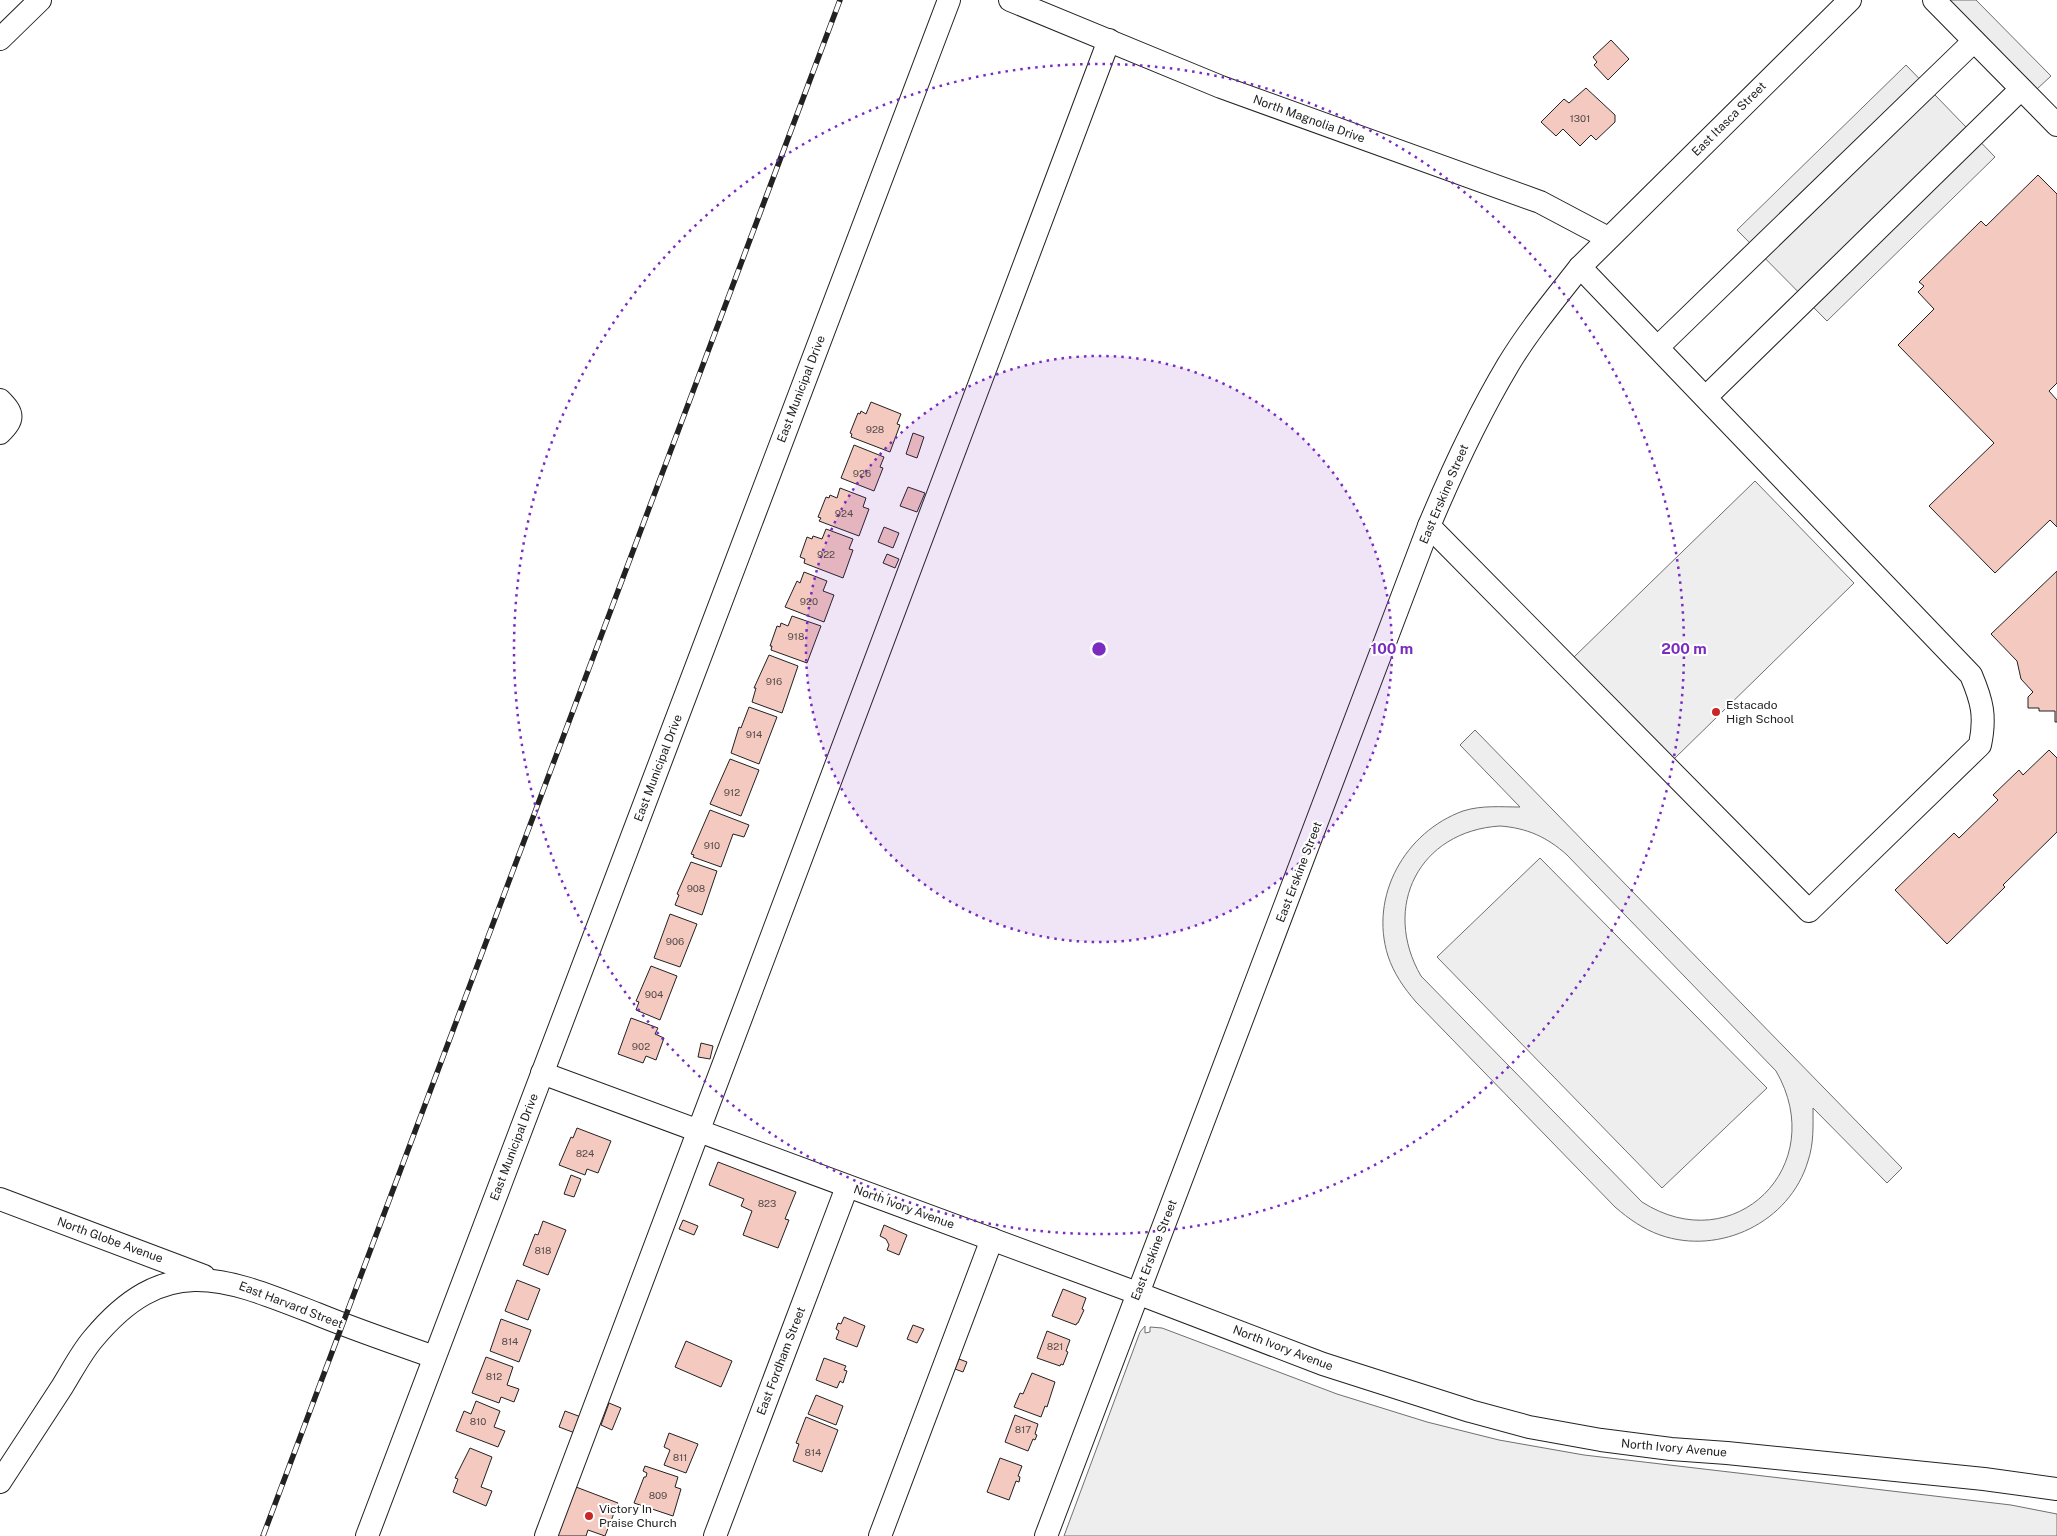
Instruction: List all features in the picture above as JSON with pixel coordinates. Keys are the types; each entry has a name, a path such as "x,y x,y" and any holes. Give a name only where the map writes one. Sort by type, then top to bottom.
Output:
{"street":[{"path":"0,39 40,0"},
{"name":"East Municipal Drive","path":"367,1536 949,0"},
{"name":"North Magnolia Drive","path":"1010,0 1221,86 1540,202 1608,238"},
{"name":"East Itasca Street","path":"1608,238 1850,0"},
{"path":"1934,0 2057,125"},
{"path":"546,1536 1109,40"},
{"path":"1658,347 1974,41"},
{"path":"1706,396 2021,89"},
{"name":"East Erskine Street","path":"1046,1536 1429,526 1456,463 1509,364 1544,312 1580,267 1608,238"},
{"path":"1429,526 1809,912 1980,745 1983,728 1983,710 1971,675 1706,396 1580,267"},
{"path":"0,400 9,409 11,416 8,425 0,433"},
{"name":"North Ivory Avenue","path":"542,1073 847,1187 1137,1292 1323,1364 1404,1391 1529,1427 1601,1440 1671,1449 1727,1452 1984,1479 2057,1489"},
{"name":"East Fordham Street","path":"715,1536 847,1187"},
{"name":"North Globe Avenue","path":"0,1199 220,1281"},
{"path":"880,1536 992,1239"},
{"name":"East Harvard Street","path":"0,1482 92,1340 129,1303 160,1286 191,1279 220,1281 255,1290 343,1325 434,1357"}],"shaded area":[{"path":"1950,0 1976,0 2051,76 2037,89"},
{"path":"1906,65 1995,157 1827,321 1737,230"},
{"path":"1755,481 1854,583 1674,759 1574,657"},
{"path":"1475,730 1902,1168 1887,1183 1813,1108 1811,1148 1799,1183 1786,1201 1769,1217 1750,1229 1728,1237 1706,1241 1683,1240 1660,1235 1648,1230 1631,1220 1615,1207 1416,1002 1393,969 1388,956 1383,933 1388,889 1397,869 1409,850 1424,834 1442,821 1463,811 1484,807 1520,807 1460,745","holes":["1500,826 1536,834 1552,843 1567,855 1776,1071 1790,1106 1791,1140 1782,1170 1764,1194 1739,1212 1709,1220 1676,1217 1642,1202 1421,976 1410,950 1405,924 1407,900 1415,877 1429,857 1448,842 1472,831"]},
{"path":"1540,858 1767,1088 1662,1188 1437,957"},
{"path":"1145,1326 1145,1333 1150,1332 1150,1327 1162,1328 1337,1394 1427,1422 1499,1440 1584,1455 2011,1505 2057,1514 2057,1536 1064,1536 1140,1332"}],"building":[{"path":"1611,40 1629,59 1608,80 1594,65 1597,62 1593,57"},
{"path":"1586,88 1615,115 1615,122 1596,140 1591,135 1580,146 1563,129 1556,136 1541,122 1564,99 1569,103"},
{"path":"2038,175 2057,194 2057,383 2049,391 2057,400 2057,527 2050,520 1995,573 1929,506 1994,443 1898,345 1934,309 1918,292 1924,286 1919,282 1981,221 1986,226"},
{"path":"871,402 901,414 897,424 900,425 890,452 851,437 852,434 850,433 858,413 860,414 861,411 866,414"},
{"path":"913,433 924,437 917,458 906,454"},
{"path":"854,445 884,457 880,467 883,468 874,491 841,478"},
{"path":"908,487 925,493 917,512 900,506"},
{"path":"840,488 866,498 863,507 869,509 859,536 819,521 821,518 818,517 826,497 829,498 830,495 837,498"},
{"path":"884,527 899,533 893,548 878,542"},
{"path":"826,529 853,539 849,549 853,550 843,578 804,563 805,559 800,557 807,537 812,539 813,536 822,539"},
{"path":"887,554 899,559 895,568 883,563"},
{"path":"2057,571 2057,722 2055,722 2055,711 2039,711 2039,708 2028,708 2028,697 2033,692 2021,679 2017,661 1991,634"},
{"path":"804,572 827,581 823,591 834,595 824,622 785,607 797,581 800,583"},
{"path":"792,616 821,626 807,663 771,650 772,646 770,646 777,626 780,627 781,623 788,626"},
{"path":"769,655 798,666 782,713 752,702 756,688 754,688"},
{"path":"749,707 777,717 759,764 731,753 739,727 741,728"},
{"path":"2049,750 2057,758 2057,832 1947,944 1895,890 1954,833 1959,838 1998,800 1993,795 2019,770 2023,775"},
{"path":"730,759 759,770 741,816 710,804"},
{"path":"710,810 749,825 744,837 733,834 721,867 693,857 694,855 691,854"},
{"path":"691,862 717,871 702,915 675,905 679,895 677,894"},
{"path":"670,914 697,924 680,967 654,958"},
{"path":"651,966 677,976 660,1020 636,1010 639,1002 636,1001"},
{"path":"631,1018 658,1028 655,1034 664,1038 656,1060 646,1056 643,1063 618,1054"},
{"path":"701,1043 713,1046 710,1059 698,1057"},
{"path":"577,1128 611,1141 598,1173 587,1169 585,1175 559,1165"},
{"path":"718,1162 796,1192 785,1219 789,1220 778,1248 743,1235 752,1211 741,1206 744,1199 709,1185"},
{"path":"571,1175 581,1179 574,1197 564,1194"},
{"path":"683,1220 698,1226 694,1235 679,1229"},
{"path":"543,1221 566,1230 548,1275 523,1265 535,1234 538,1235"},
{"path":"884,1225 907,1235 899,1255 887,1250 889,1245 886,1239 880,1236"},
{"path":"517,1280 540,1289 528,1320 505,1311"},
{"path":"1063,1289 1086,1298 1082,1309 1084,1310 1076,1325 1052,1316"},
{"path":"844,1317 865,1326 857,1347 836,1339 839,1331 836,1329 838,1323 841,1324"},
{"path":"501,1319 531,1330 519,1362 490,1351"},
{"path":"913,1325 924,1329 917,1343 907,1339"},
{"path":"1047,1331 1070,1340 1063,1365 1061,1364 1060,1366 1037,1358"},
{"path":"686,1341 732,1361 721,1387 675,1367"},
{"path":"486,1357 513,1367 507,1385 519,1389 514,1402 501,1397 499,1403 472,1393"},
{"path":"824,1358 846,1366 844,1370 847,1371 843,1383 840,1381 837,1388 816,1380"},
{"path":"959,1359 967,1362 963,1372 955,1369"},
{"path":"1032,1373 1055,1382 1047,1407 1045,1406 1041,1417 1014,1407 1020,1393 1023,1394"},
{"path":"816,1395 843,1406 836,1425 808,1414"},
{"path":"476,1401 500,1411 494,1427 505,1431 498,1447 456,1431 464,1411 471,1414"},
{"path":"609,1403 621,1408 612,1430 601,1425"},
{"path":"565,1411 581,1417 575,1433 559,1427"},
{"path":"1015,1415 1038,1424 1035,1434 1037,1435 1035,1440 1033,1439 1028,1451 1005,1442"},
{"path":"806,1417 838,1430 822,1472 793,1461 799,1444 796,1443"},
{"path":"669,1433 698,1444 686,1473 664,1465 670,1450 664,1447"},
{"path":"470,1448 492,1457 481,1487 492,1491 486,1506 453,1492 458,1479 455,1478"},
{"path":"1000,1458 1022,1466 1018,1476 1020,1477 1019,1482 1016,1481 1009,1500 987,1492"},
{"path":"645,1466 678,1477 675,1487 681,1489 673,1516 634,1503 644,1477 646,1477 647,1473 643,1471"},
{"name":"Victory In Praise Church","path":"576,1487 618,1503 605,1536 588,1530 586,1536 557,1536"}],"railway":[{"path":"263,1536 840,0"}],"place":[{"name":"Estacado High School","path":"1716,712"},
{"name":"Victory In Praise Church","path":"589,1516"}]}
